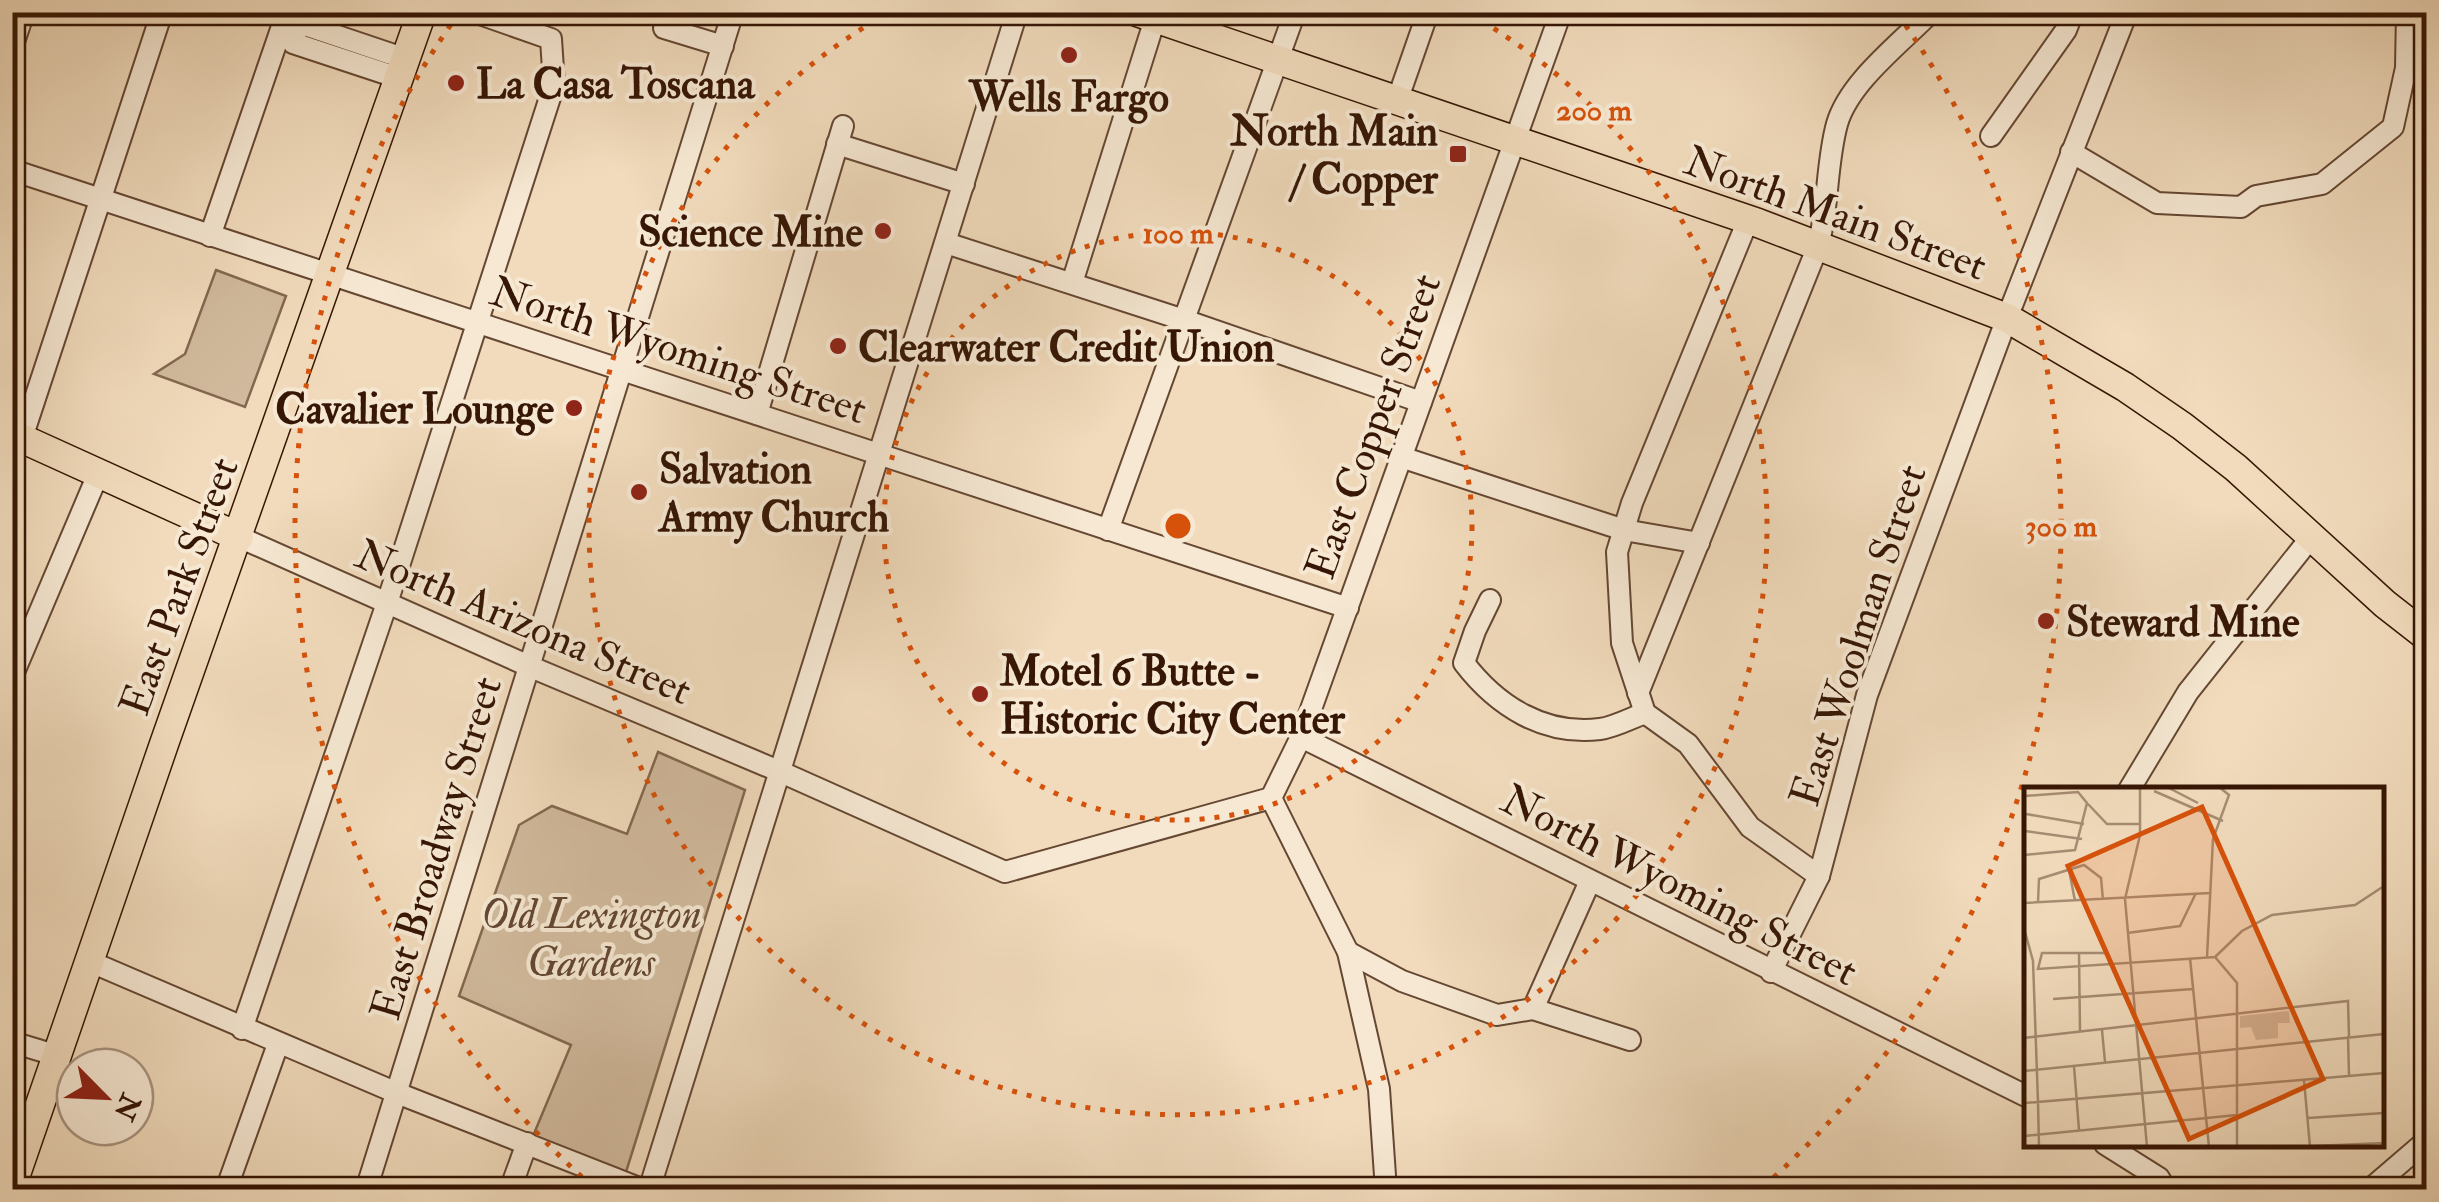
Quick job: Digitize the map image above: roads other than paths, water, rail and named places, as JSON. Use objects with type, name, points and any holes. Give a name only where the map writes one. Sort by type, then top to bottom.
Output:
[{"type":"main road","name":"East Park Street","points":[[61,1047],[422,12]]},
{"type":"main road","name":"North Main Street","points":[[1146,16],[1748,220],[2007,318],[2125,387],[2182,426],[2236,468],[2426,636]]},
{"type":"main road","points":[[17,436],[238,537]]},
{"type":"main road","name":"East Park Street","points":[[12,1186],[55,1064]]},
{"type":"street","points":[[12,48],[24,12]]},
{"type":"street","points":[[17,436],[162,12]]},
{"type":"street","points":[[242,1029],[387,603],[554,85],[552,39],[474,12]]},
{"type":"street","name":"East Broadway Street","points":[[366,1190],[733,12]]},
{"type":"street","points":[[91,962],[397,1094],[647,1190],[1017,12]]},
{"type":"street","points":[[1108,530],[1295,12]]},
{"type":"street","points":[[1397,101],[1428,12]]},
{"type":"street","name":"East Copper Street","points":[[1271,798],[1301,737],[1561,12]]},
{"type":"street","points":[[1490,600],[1464,663],[1475,678],[1510,708],[1550,728],[1602,729],[1641,703],[1698,543],[1818,246],[1828,201],[1836,127],[1844,106],[1854,90],[1931,12]]},
{"type":"street","points":[[1991,136],[2066,30],[2073,12]]},
{"type":"street","name":"East Woolman Street","points":[[1771,972],[1819,876],[1867,695],[2007,318],[2127,12]]},
{"type":"street","points":[[2071,152],[2157,203],[2240,207],[2256,196],[2322,184],[2393,127],[2406,68],[2406,12]]},
{"type":"street","points":[[1072,283],[1146,16]]},
{"type":"street","points":[[297,19],[404,64]]},
{"type":"street","points":[[297,19],[292,43],[404,64]]},
{"type":"street","points":[[210,236],[297,19]]},
{"type":"street","points":[[664,28],[723,46]]},
{"type":"street","points":[[757,414],[840,135],[964,184]]},
{"type":"street","name":"North Wyoming Street","points":[[12,170],[1348,608]]},
{"type":"street","points":[[1748,220],[1632,503],[1618,552],[1622,643],[1641,703],[1688,744],[1750,827],[1819,876]]},
{"type":"street","points":[[946,243],[1420,402]]},
{"type":"street","points":[[1401,457],[1624,530],[1698,543]]},
{"type":"street","points":[[12,677],[100,472]]},
{"type":"street","points":[[2131,787],[2188,692],[2312,536]]},
{"type":"street","name":"North Arizona Street","points":[[238,537],[1005,872],[1271,798]]},
{"type":"street","name":"North Wyoming Street","points":[[1301,737],[2024,1095]]},
{"type":"street","points":[[1271,798],[1348,952],[1380,1089],[1386,1190]]},
{"type":"street","points":[[1532,1009],[1590,881]]},
{"type":"street","points":[[1348,952],[1402,981],[1480,1010],[1498,1015],[1532,1009],[1630,1040]]},
{"type":"street","points":[[12,1042],[55,1055]]},
{"type":"street","points":[[226,1190],[278,1044]]},
{"type":"street","points":[[2368,1190],[2426,1141]]},
{"type":"street","points":[[510,1190],[526,1144]]},
{"type":"street","points":[[2111,1147],[2159,1178],[2166,1190]]},
{"type":"place","name":"Wells Fargo","points":[[1069,55]]},
{"type":"place","name":"La Casa Toscana","points":[[456,83]]},
{"type":"place","name":"North Main / Copper","points":[[1458,154]]},
{"type":"place","name":"Science Mine","points":[[883,231]]},
{"type":"place","name":"Clearwater Credit Union","points":[[838,346]]},
{"type":"place","name":"Cavalier Lounge","points":[[574,408]]},
{"type":"place","name":"Salvation Army Church","points":[[639,492]]},
{"type":"place","name":"Steward Mine","points":[[2046,621]]},
{"type":"place","name":"Motel 6 Butte - Historic City Center","points":[[980,694]]},
{"type":"park label","name":"Old Lexington Gardens","points":[[591,937]]}]
